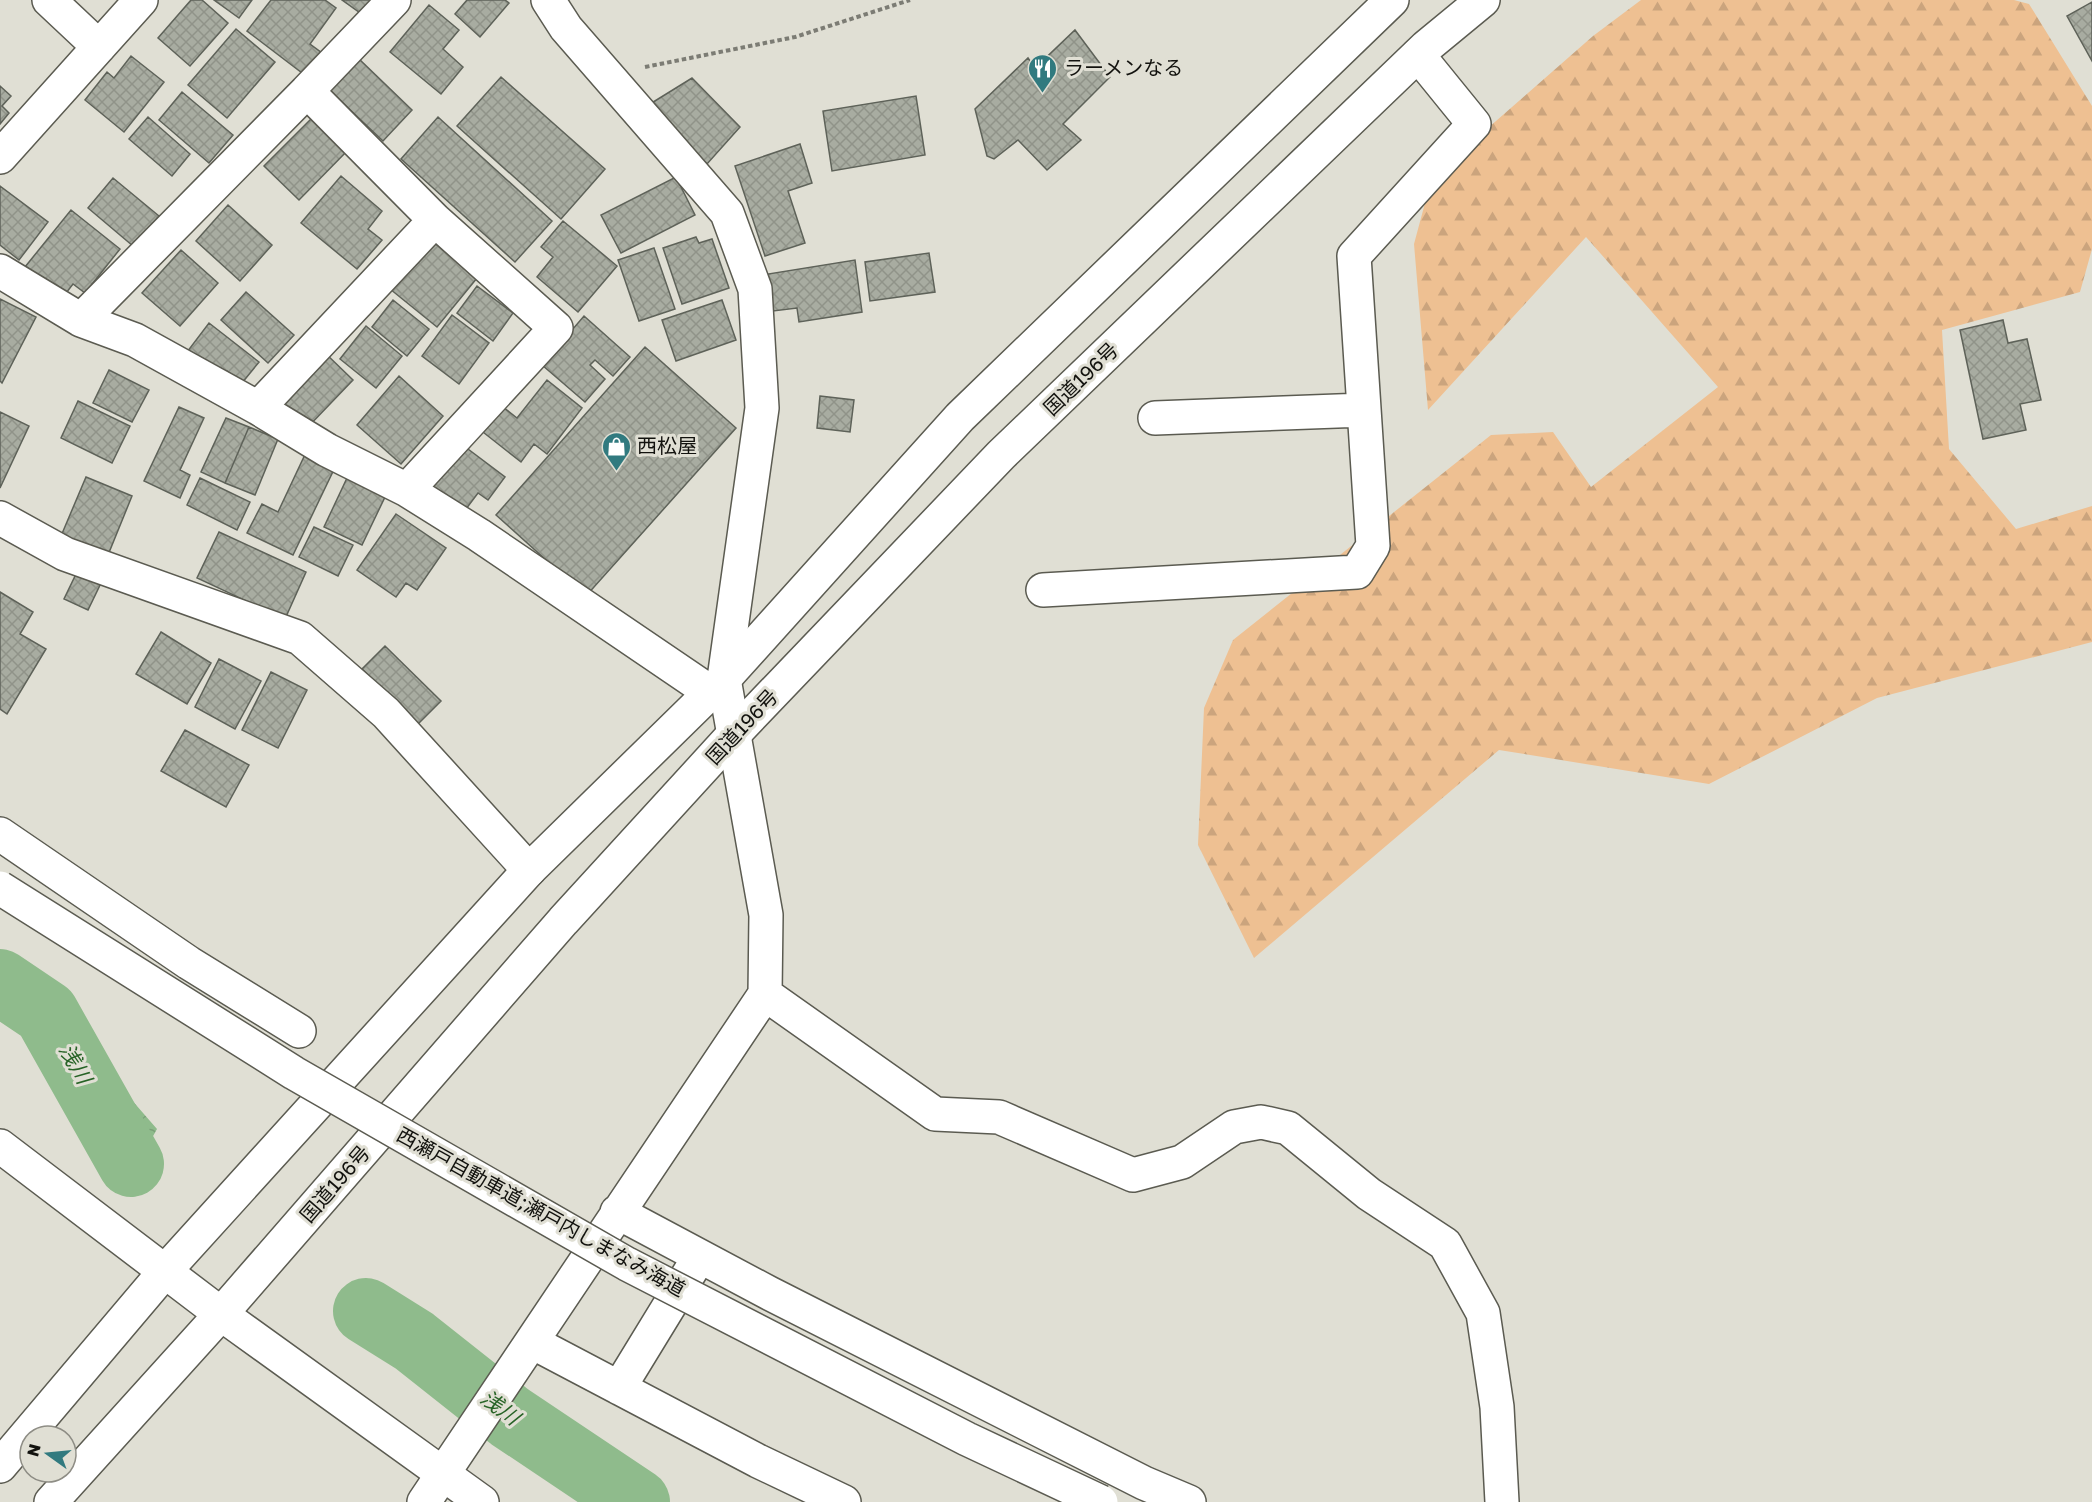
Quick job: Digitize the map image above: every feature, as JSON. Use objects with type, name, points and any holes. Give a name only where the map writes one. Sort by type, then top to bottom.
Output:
[{"type":"main road","points":[[48,0],[99,47]]},
{"type":"main road","points":[[0,157],[141,0]]},
{"type":"main road","points":[[81,321],[394,0]]},
{"type":"main road","points":[[433,1489],[765,994],[766,915],[734,734],[717,685],[762,408],[755,289],[727,213],[606,75],[566,27],[548,0]]},
{"type":"main road","points":[[0,1466],[166,1269],[529,870],[717,685],[960,417],[1392,0]]},
{"type":"main road","name":"国道196号","points":[[51,1502],[222,1314],[563,921],[734,734],[1002,455],[1418,55],[1483,0]]},
{"type":"main road","points":[[1043,590],[1357,572],[1373,546],[1354,256],[1474,124],[1418,55]]},
{"type":"main road","points":[[307,91],[435,220],[556,328],[407,490]]},
{"type":"main road","points":[[258,408],[435,220]]},
{"type":"main road","points":[[0,271],[81,321],[135,340],[258,408],[327,450],[407,490],[717,685]]},
{"type":"main road","points":[[1155,418],[1364,410]]},
{"type":"main road","points":[[0,518],[65,554],[300,638],[386,713],[529,870]]},
{"type":"main road","points":[[0,834],[189,963],[299,1031]]},
{"type":"main road","name":"西瀬戸自動車道;瀬戸内しまなみ海道","points":[[0,888],[294,1072],[627,1264],[967,1439],[1101,1502]]},
{"type":"main road","points":[[765,994],[935,1114],[999,1117],[1133,1175],[1182,1162],[1234,1127],[1261,1122],[1288,1128],[1370,1194],[1445,1244],[1483,1312],[1497,1407],[1502,1502]]},
{"type":"main road","points":[[0,1146],[166,1269],[433,1489],[482,1502]]},
{"type":"main road","points":[[617,1212],[1144,1483],[1189,1502]]},
{"type":"main road","points":[[619,1388],[699,1256]]},
{"type":"main road","points":[[532,1342],[758,1461],[844,1502]]},
{"type":"path","points":[[606,75],[795,37],[910,0]]},
{"type":"green space","points":[[1641,0],[2014,0],[2029,4],[2092,106],[2092,249],[2080,292],[1942,330],[1949,449],[2016,529],[2092,506],[2092,642],[1877,698],[1709,784],[1499,750],[1254,958],[1198,845],[1204,708],[1233,640],[1491,435],[1553,432],[1591,487],[1718,387],[1586,237],[1428,410],[1414,244],[1432,177],[1593,36]]},
{"type":"water","points":[[0,972],[55,1012],[157,1129],[147,1147],[85,1114],[68,1085],[30,1035],[0,1014]]},
{"type":"building","points":[[191,0],[202,0],[228,23],[190,66],[158,38]]},
{"type":"building","points":[[214,0],[252,0],[239,18]]},
{"type":"building","points":[[271,0],[325,0],[336,8],[310,44],[322,53],[306,76],[247,31]]},
{"type":"building","points":[[342,0],[374,0],[363,15]]},
{"type":"building","points":[[467,0],[505,0],[509,3],[480,37],[455,14]]},
{"type":"building","points":[[2092,2],[2092,61],[2067,16]]},
{"type":"building","points":[[429,5],[459,30],[443,49],[463,67],[441,94],[390,52]]},
{"type":"building","points":[[236,29],[275,62],[227,118],[188,85]]},
{"type":"building","name":"ラーメンなる","points":[[1075,30],[1110,77],[1063,124],[1081,140],[1047,170],[1018,140],[994,159],[987,156],[975,109],[1028,58],[1035,68]]},
{"type":"building","points":[[131,56],[164,82],[124,132],[85,100],[107,72],[114,78]]},
{"type":"building","points":[[357,57],[412,110],[383,141],[327,88]]},
{"type":"building","points":[[501,77],[605,169],[561,219],[457,126]]},
{"type":"building","points":[[692,78],[740,127],[707,164],[650,104]]},
{"type":"building","points":[[0,86],[11,96],[2,106],[9,113],[0,124]]},
{"type":"building","points":[[182,92],[233,135],[209,163],[159,120]]},
{"type":"building","points":[[916,96],[925,155],[832,171],[823,111]]},
{"type":"building","points":[[314,116],[348,150],[299,200],[264,166]]},
{"type":"building","points":[[148,117],[190,154],[172,176],[129,139]]},
{"type":"building","points":[[438,117],[552,221],[515,262],[401,159]]},
{"type":"building","points":[[800,144],[812,183],[788,191],[805,243],[765,256],[735,166]]},
{"type":"building","points":[[341,176],[382,211],[368,229],[382,240],[357,269],[301,223]]},
{"type":"building","points":[[676,177],[695,215],[621,253],[601,215]]},
{"type":"building","points":[[113,178],[159,216],[133,246],[88,208]]},
{"type":"building","points":[[0,186],[48,222],[19,260],[0,245]]},
{"type":"building","points":[[228,205],[272,245],[240,281],[196,241]]},
{"type":"building","points":[[71,210],[120,249],[85,293],[73,284],[63,297],[25,267]]},
{"type":"building","points":[[563,221],[617,266],[578,312],[537,277],[553,257],[541,247]]},
{"type":"building","points":[[696,237],[699,243],[712,239],[729,288],[682,304],[663,248]]},
{"type":"building","points":[[430,239],[477,278],[437,327],[390,289]]},
{"type":"building","points":[[654,248],[675,309],[639,321],[618,260]]},
{"type":"building","points":[[181,250],[218,283],[180,326],[142,293]]},
{"type":"building","points":[[929,253],[935,292],[870,301],[865,262]]},
{"type":"building","points":[[855,260],[862,312],[799,322],[797,308],[773,311],[768,274]]},
{"type":"building","points":[[477,286],[513,313],[493,341],[457,313]]},
{"type":"building","points":[[246,292],[294,335],[268,363],[221,320]]},
{"type":"building","points":[[0,299],[36,317],[2,383],[0,381]]},
{"type":"building","points":[[393,300],[429,329],[407,356],[372,327]]},
{"type":"building","points":[[722,300],[736,340],[676,361],[662,320]]},
{"type":"building","points":[[452,315],[489,343],[459,384],[422,356]]},
{"type":"building","points":[[584,316],[630,357],[613,376],[595,360],[590,365],[605,379],[585,402],[542,365]]},
{"type":"building","points":[[2003,320],[2008,343],[2027,339],[2041,400],[2020,404],[2026,430],[1983,439],[1960,330]]},
{"type":"building","points":[[209,323],[259,362],[242,383],[227,371],[221,378],[187,352]]},
{"type":"building","points":[[366,326],[402,356],[376,388],[340,359]]},
{"type":"building","name":"西松屋","points":[[645,347],[736,428],[586,596],[496,515]]},
{"type":"building","points":[[322,350],[353,380],[307,428],[276,398]]},
{"type":"building","points":[[109,370],[149,390],[132,422],[93,403]]},
{"type":"building","points":[[399,376],[443,416],[401,464],[357,425]]},
{"type":"building","points":[[547,380],[582,408],[547,454],[534,444],[521,462],[474,425],[494,400],[517,418]]},
{"type":"building","points":[[820,396],[854,400],[850,432],[817,428]]},
{"type":"building","points":[[78,401],[130,426],[112,463],[61,438]]},
{"type":"building","points":[[179,407],[204,418],[180,470],[190,475],[180,498],[144,481]]},
{"type":"building","points":[[0,412],[29,426],[0,488]]},
{"type":"building","points":[[226,418],[249,427],[225,483],[201,472]]},
{"type":"building","points":[[249,427],[278,439],[255,495],[225,483]]},
{"type":"building","points":[[460,443],[505,477],[488,500],[478,493],[463,513],[427,486]]},
{"type":"building","points":[[309,446],[338,461],[293,555],[247,533],[262,504],[278,512]]},
{"type":"building","points":[[86,477],[132,496],[108,555],[61,536]]},
{"type":"building","points":[[200,478],[250,502],[237,530],[187,505]]},
{"type":"building","points":[[347,478],[385,497],[362,545],[324,527]]},
{"type":"building","points":[[396,514],[446,548],[417,590],[406,583],[396,597],[357,570]]},
{"type":"building","points":[[314,527],[353,545],[338,576],[299,557]]},
{"type":"building","points":[[219,532],[306,572],[285,619],[197,578]]},
{"type":"building","points":[[77,572],[101,583],[88,610],[64,599]]},
{"type":"building","points":[[0,592],[33,612],[20,634],[46,649],[7,714],[0,709]]},
{"type":"building","points":[[161,632],[211,663],[187,704],[136,674]]},
{"type":"building","points":[[385,646],[441,701],[418,724],[362,669]]},
{"type":"building","points":[[219,659],[261,681],[235,729],[195,707]]},
{"type":"building","points":[[271,672],[307,690],[278,748],[242,730]]},
{"type":"building","points":[[185,730],[249,765],[226,807],[161,771]]},
{"type":"waterway","name":"浅川","points":[[0,982],[46,1013],[131,1164]]},
{"type":"waterway","name":"浅川","points":[[366,1311],[414,1341],[510,1417],[637,1502]]},
{"type":"place","name":"ラーメンなる","points":[[1043,94]]},
{"type":"place","name":"西松屋","points":[[616,472]]}]
